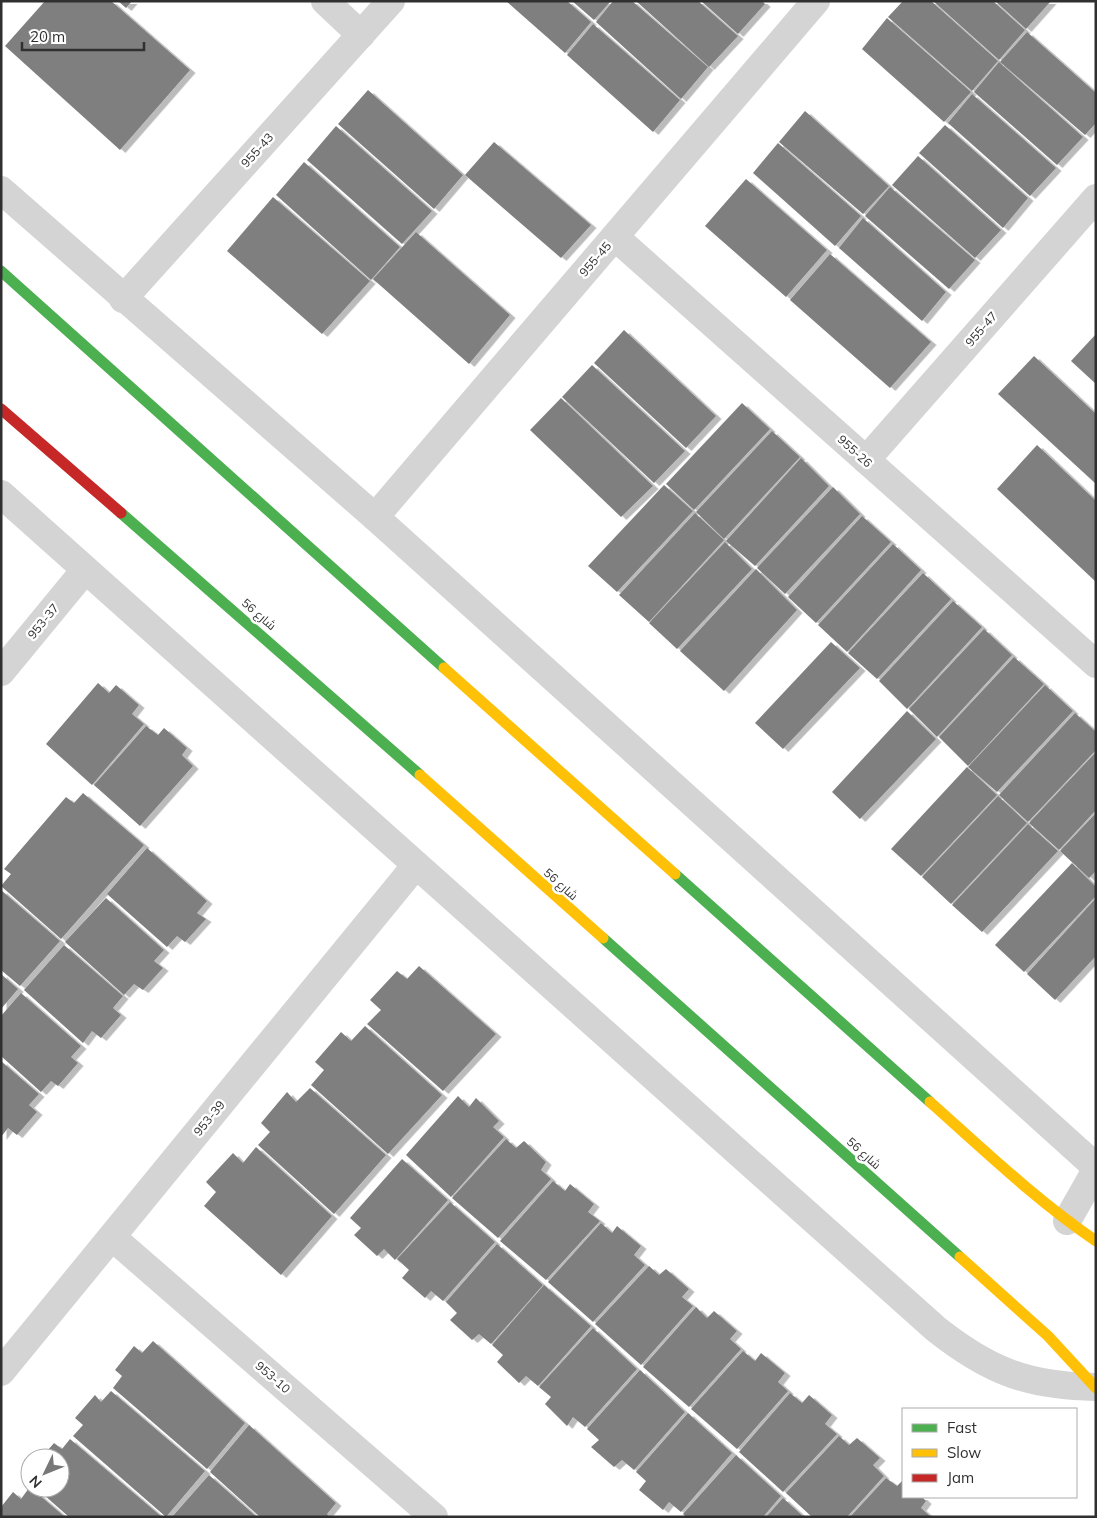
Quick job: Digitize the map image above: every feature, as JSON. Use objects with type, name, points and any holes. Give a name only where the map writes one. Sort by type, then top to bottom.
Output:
[{"type":"street","points":[[325,1],[361,35]]},
{"type":"street","name":"955-43","points":[[123,298],[391,1]]},
{"type":"street","name":"955-45","points":[[375,517],[816,1]]},
{"type":"street","points":[[1,190],[375,517],[1096,1168],[1067,1221]]},
{"type":"street","name":"955-47","points":[[866,460],[1096,198]]},
{"type":"street","name":"955-26","points":[[615,237],[1096,664]]},
{"type":"street","points":[[1,271],[1000,1164],[1067,1221],[1096,1240]]},
{"type":"street","name":"شارع 56","points":[[1,409],[288,658],[1048,1336],[1095,1388]]},
{"type":"street","points":[[1,494],[929,1323],[965,1352],[996,1369],[1028,1381],[1061,1387],[1095,1388]]},
{"type":"street","name":"953-37","points":[[1,672],[86,570]]},
{"type":"street","name":"953-39","points":[[1,1372],[416,865]]},
{"type":"street","name":"953-10","points":[[112,1237],[434,1517]]},
{"type":"building","points":[[45,1],[111,1],[190,70],[120,150],[5,46]]},
{"type":"building","points":[[118,1],[132,1],[126,8]]},
{"type":"building","points":[[506,1],[567,1],[591,22],[565,53]]},
{"type":"building","points":[[572,1],[611,1],[594,20]]},
{"type":"building","points":[[613,1],[632,1],[708,67],[681,99],[596,22]]},
{"type":"building","points":[[636,1],[698,1],[738,36],[709,67]]},
{"type":"building","points":[[701,1],[762,1],[765,4],[738,34]]},
{"type":"building","points":[[903,1],[931,1],[998,61],[972,91],[888,17]]},
{"type":"building","points":[[933,1],[993,1],[1025,30],[999,60]]},
{"type":"building","points":[[995,1],[1051,1],[1026,29]]},
{"type":"building","points":[[887,18],[971,92],[944,122],[862,49]]},
{"type":"building","points":[[593,24],[680,100],[653,132],[567,55]]},
{"type":"building","points":[[1027,32],[1096,93],[1096,123],[1085,135],[1000,62]]},
{"type":"building","points":[[999,62],[1083,137],[1057,165],[974,92]]},
{"type":"building","points":[[368,90],[463,175],[434,209],[338,124]]},
{"type":"building","points":[[972,94],[1056,168],[1030,196],[948,123]]},
{"type":"building","points":[[805,111],[889,186],[863,214],[779,142]]},
{"type":"building","points":[[945,125],[1028,198],[1003,228],[919,153]]},
{"type":"building","points":[[336,126],[432,211],[402,244],[307,160]]},
{"type":"building","points":[[494,142],[591,225],[561,258],[465,175]]},
{"type":"building","points":[[778,143],[861,216],[835,246],[753,173]]},
{"type":"building","points":[[918,156],[1001,230],[975,258],[892,185]]},
{"type":"building","points":[[304,162],[400,247],[371,280],[276,195]]},
{"type":"building","points":[[746,179],[827,250],[786,297],[705,226]]},
{"type":"building","points":[[890,187],[975,260],[949,289],[865,216]]},
{"type":"building","points":[[273,197],[370,281],[322,334],[227,251]]},
{"type":"building","points":[[863,218],[946,292],[922,321],[839,248]]},
{"type":"building","points":[[416,232],[510,315],[469,364],[373,279]]},
{"type":"building","points":[[830,254],[931,342],[890,388],[790,300]]},
{"type":"building","points":[[624,330],[716,416],[686,448],[594,363]]},
{"type":"building","points":[[1096,334],[1096,384],[1071,361]]},
{"type":"building","points":[[1034,356],[1096,414],[1096,484],[998,394]]},
{"type":"building","points":[[592,365],[685,451],[654,483],[562,397]]},
{"type":"building","points":[[561,398],[653,486],[621,517],[530,430]]},
{"type":"building","points":[[742,403],[770,429],[694,510],[666,484]]},
{"type":"building","points":[[772,431],[800,457],[724,539],[696,512]]},
{"type":"building","points":[[1037,445],[1096,501],[1096,582],[997,489]]},
{"type":"building","points":[[801,458],[829,486],[755,566],[726,541]]},
{"type":"building","points":[[664,485],[693,511],[617,592],[588,566]]},
{"type":"building","points":[[833,487],[860,514],[785,594],[757,568]]},
{"type":"building","points":[[695,513],[724,540],[649,622],[619,595]]},
{"type":"building","points":[[862,516],[891,542],[816,623],[788,597]]},
{"type":"building","points":[[725,542],[752,569],[677,649],[649,623]]},
{"type":"building","points":[[893,544],[921,570],[847,652],[818,625]]},
{"type":"building","points":[[756,569],[797,610],[724,691],[680,651]]},
{"type":"building","points":[[923,573],[951,599],[877,679],[848,653]]},
{"type":"building","points":[[953,601],[982,627],[907,709],[879,681]]},
{"type":"building","points":[[984,629],[1012,655],[937,737],[909,709]]},
{"type":"building","points":[[831,642],[860,668],[783,749],[755,723]]},
{"type":"building","points":[[1014,657],[1044,684],[968,766],[939,737]]},
{"type":"building","points":[[98,683],[109,693],[116,685],[139,705],[132,714],[144,724],[92,785],[46,744]]},
{"type":"building","points":[[1045,685],[1073,711],[997,792],[968,767]]},
{"type":"building","points":[[907,711],[936,739],[860,819],[832,792]]},
{"type":"building","points":[[1075,713],[1096,732],[1096,750],[1028,822],[999,795]]},
{"type":"building","points":[[146,726],[158,735],[164,728],[187,748],[182,755],[193,766],[140,826],[94,785]]},
{"type":"building","points":[[1096,752],[1096,810],[1059,850],[1029,823]]},
{"type":"building","points":[[967,767],[997,795],[921,876],[891,849]]},
{"type":"building","points":[[83,793],[144,845],[61,939],[1,886],[11,874],[4,869],[66,797],[74,803]]},
{"type":"building","points":[[998,796],[1027,823],[951,904],[922,877]]},
{"type":"building","points":[[1096,813],[1096,871],[1089,878],[1060,851]]},
{"type":"building","points":[[1028,824],[1058,851],[982,932],[952,905]]},
{"type":"building","points":[[147,848],[207,901],[197,913],[206,919],[185,942],[177,936],[167,947],[107,894]]},
{"type":"building","points":[[1072,863],[1096,887],[1096,896],[1024,972],[995,945]]},
{"type":"building","points":[[1,890],[60,941],[20,986],[1,970]]},
{"type":"building","points":[[106,898],[164,950],[154,961],[163,968],[143,990],[134,984],[124,995],[65,942]]},
{"type":"building","points":[[1096,898],[1096,956],[1055,1000],[1027,974]]},
{"type":"building","points":[[64,945],[123,996],[113,1008],[121,1015],[101,1038],[92,1031],[83,1043],[24,990]]},
{"type":"building","points":[[419,966],[496,1034],[443,1091],[367,1024],[381,1010],[370,1000],[397,971],[407,979]]},
{"type":"building","points":[[1,974],[18,989],[1,1009]]},
{"type":"building","points":[[21,993],[81,1046],[71,1057],[78,1063],[58,1086],[51,1081],[41,1092],[1,1056],[1,1016]]},
{"type":"building","points":[[365,1026],[442,1095],[388,1154],[311,1085],[324,1070],[315,1062],[341,1032],[351,1041]]},
{"type":"building","points":[[1,1061],[39,1094],[29,1105],[37,1112],[17,1135],[8,1128],[1,1137]]},
{"type":"building","points":[[310,1088],[386,1155],[334,1214],[258,1145],[270,1132],[261,1123],[287,1092],[296,1102]]},
{"type":"building","points":[[458,1096],[469,1107],[476,1098],[499,1121],[493,1127],[504,1137],[451,1197],[406,1155]]},
{"type":"building","points":[[506,1139],[516,1148],[524,1141],[546,1162],[541,1170],[551,1179],[498,1238],[452,1198]]},
{"type":"building","points":[[256,1147],[332,1216],[281,1275],[204,1206],[216,1192],[206,1182],[233,1153],[243,1163]]},
{"type":"building","points":[[402,1159],[448,1200],[395,1260],[384,1249],[377,1256],[354,1235],[361,1228],[350,1218]]},
{"type":"building","points":[[553,1181],[565,1191],[570,1184],[594,1204],[588,1212],[600,1221],[546,1280],[500,1241]]},
{"type":"building","points":[[450,1202],[495,1242],[443,1301],[431,1291],[425,1298],[402,1278],[409,1270],[397,1259]]},
{"type":"building","points":[[601,1223],[612,1233],[617,1226],[641,1246],[634,1255],[645,1265],[593,1322],[548,1282]]},
{"type":"building","points":[[497,1244],[543,1285],[491,1344],[479,1334],[472,1340],[450,1320],[457,1313],[446,1302]]},
{"type":"building","points":[[649,1266],[659,1275],[666,1269],[689,1289],[682,1297],[693,1306],[641,1365],[595,1324]]},
{"type":"building","points":[[544,1285],[591,1326],[538,1386],[526,1376],[519,1383],[497,1362],[503,1355],[492,1345]]},
{"type":"building","points":[[696,1307],[707,1318],[714,1311],[737,1331],[730,1339],[741,1349],[689,1407],[643,1367]]},
{"type":"building","points":[[593,1328],[637,1369],[585,1427],[573,1417],[567,1426],[545,1404],[551,1397],[539,1387]]},
{"type":"building","points":[[153,1341],[245,1423],[207,1469],[113,1388],[122,1376],[115,1370],[134,1346],[142,1353]]},
{"type":"building","points":[[743,1351],[755,1361],[761,1353],[785,1373],[778,1382],[788,1391],[737,1449],[691,1409]]},
{"type":"building","points":[[640,1370],[685,1412],[634,1470],[622,1460],[614,1467],[591,1447],[599,1440],[587,1429]]},
{"type":"building","points":[[111,1391],[205,1471],[166,1517],[73,1436],[83,1425],[75,1418],[95,1395],[101,1402]]},
{"type":"building","points":[[790,1393],[802,1403],[809,1395],[832,1415],[825,1424],[837,1434],[783,1492],[739,1452]]},
{"type":"building","points":[[688,1413],[732,1453],[681,1512],[669,1502],[663,1510],[639,1490],[646,1481],[636,1472]]},
{"type":"building","points":[[249,1425],[336,1503],[327,1514],[330,1517],[260,1517],[210,1472]]},
{"type":"building","points":[[839,1436],[849,1445],[857,1438],[880,1458],[873,1465],[884,1476],[847,1517],[812,1517],[786,1493]]},
{"type":"building","points":[[70,1439],[162,1517],[69,1517],[47,1498],[70,1498],[70,1448],[63,1448]]},
{"type":"building","points":[[54,1443],[61,1448],[50,1448]]},
{"type":"building","points":[[736,1455],[781,1496],[763,1517],[686,1517],[683,1514]]},
{"type":"building","points":[[209,1475],[257,1517],[172,1517]]},
{"type":"building","points":[[886,1478],[897,1486],[902,1481],[902,1498],[923,1498],[926,1501],[921,1508],[931,1517],[850,1517]]},
{"type":"building","points":[[13,1492],[21,1499],[43,1498],[65,1517],[1,1517],[1,1507]]},
{"type":"building","points":[[783,1498],[804,1517],[766,1517]]},
{"type":"traffic: fast","points":[[1,271],[444,668]]},
{"type":"traffic: fast","points":[[121,513],[420,775]]},
{"type":"traffic: fast","points":[[675,874],[930,1102]]},
{"type":"traffic: fast","points":[[603,938],[960,1257]]},
{"type":"traffic: slow","points":[[444,668],[675,874]]},
{"type":"traffic: slow","points":[[420,775],[603,938]]},
{"type":"traffic: slow","points":[[930,1102],[1031,1192],[1096,1241]]},
{"type":"traffic: slow","points":[[960,1257],[1048,1336],[1096,1388]]},
{"type":"traffic: jam","points":[[1,409],[121,513]]}]
